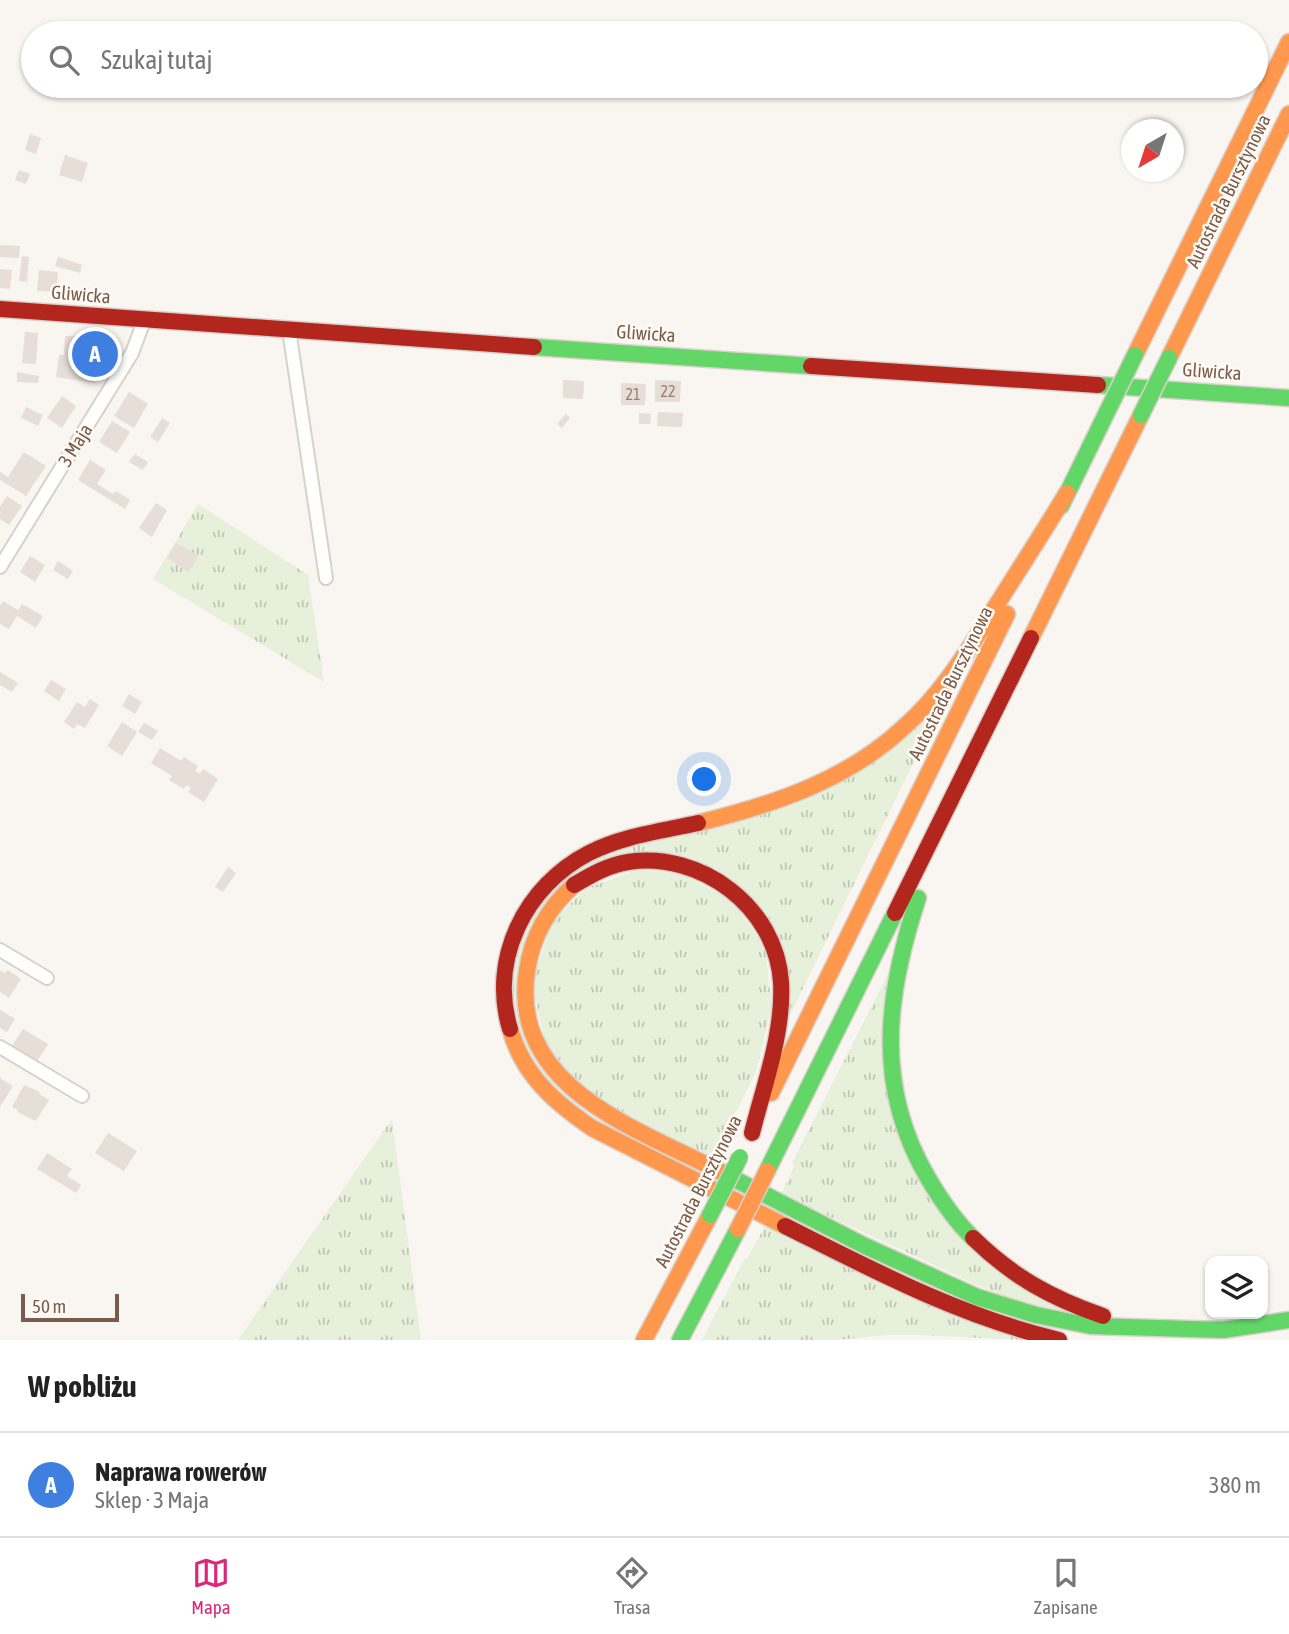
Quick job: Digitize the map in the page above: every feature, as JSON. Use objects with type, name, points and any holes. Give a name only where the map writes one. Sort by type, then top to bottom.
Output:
[{"type":"main road","name":"Autostrada Bursztynowa","points":[[1268,85],[1289,42]]},
{"type":"main road","name":"Autostrada Bursztynowa","points":[[644,1340],[752,1133],[1261,98]]},
{"type":"main road","name":"Autostrada Bursztynowa","points":[[680,1340],[768,1171],[1289,114]]},
{"type":"main road","name":"Gliwicka","points":[[0,309],[144,321],[1289,396]]},
{"type":"main road","points":[[1059,1340],[1031,1334],[968,1313],[915,1291],[592,1128],[554,1101],[530,1075],[514,1045],[504,1013],[503,977],[508,948],[521,916],[538,891],[562,869],[590,852],[622,841],[759,807],[804,792],[848,769],[888,742],[942,688],[963,659],[1067,493]]},
{"type":"main road","points":[[949,805],[908,927],[893,983],[890,1032],[893,1085],[905,1129],[927,1176],[950,1212],[978,1244],[1011,1273],[1052,1296],[1096,1314],[1155,1329]]},
{"type":"main road","points":[[752,1133],[781,1004],[779,967],[769,935],[750,905],[724,881],[694,868],[662,860],[627,862],[598,871],[575,885],[554,905],[539,927],[528,954],[524,983],[525,1009],[533,1036],[546,1062],[567,1085],[601,1111],[920,1273],[977,1297],[1036,1315],[1091,1326],[1155,1329],[1223,1330],[1289,1320]]},
{"type":"street","name":"3 Maja","points":[[0,567],[132,353],[144,321]]},
{"type":"street","points":[[289,330],[326,578]]},
{"type":"street","points":[[0,950],[47,978]]},
{"type":"street","points":[[0,1047],[82,1096]]},
{"type":"green space","points":[[198,504],[308,575],[324,682],[153,579]]},
{"type":"green space","points":[[937,706],[940,708],[787,1021],[784,1021],[787,987],[782,955],[762,910],[732,880],[711,867],[688,858],[663,854],[616,858],[578,876],[548,903],[528,938],[519,978],[521,1019],[537,1059],[567,1095],[582,1107],[633,1138],[705,1172],[703,1178],[595,1120],[563,1096],[536,1068],[518,1036],[511,998],[520,939],[533,914],[551,891],[585,864],[617,851],[750,816],[809,795],[862,767]]},
{"type":"green space","points":[[637,870],[681,873],[735,903],[765,948],[772,1007],[756,1072],[715,1148],[717,1149],[712,1160],[622,1114],[577,1083],[545,1042],[532,984],[552,921],[587,888]]},
{"type":"green space","points":[[888,974],[918,1177],[1070,1314],[1005,1298],[781,1194],[795,1165],[792,1163]]},
{"type":"green space","points":[[392,1119],[421,1340],[238,1340]]},
{"type":"green space","points":[[766,1224],[1026,1340],[887,1335],[836,1340],[702,1340]]},
{"type":"building","points":[[30,134],[41,138],[36,154],[25,150]]},
{"type":"building","points":[[65,155],[88,163],[82,182],[59,175]]},
{"type":"building","points":[[19,170],[30,174],[26,184],[15,180]]},
{"type":"building","points":[[0,245],[20,246],[19,258],[0,257]]},
{"type":"building","points":[[22,256],[29,257],[27,282],[19,281]]},
{"type":"building","points":[[58,257],[82,265],[80,273],[55,266]]},
{"type":"building","points":[[0,269],[12,270],[10,289],[0,288]]},
{"type":"building","points":[[39,270],[58,272],[56,292],[37,291]]},
{"type":"building","points":[[25,332],[38,333],[36,364],[22,363]]},
{"type":"building","points":[[65,336],[76,336],[75,345],[99,348],[95,383],[56,377],[59,355],[64,355]]},
{"type":"building","points":[[17,372],[39,376],[38,383],[17,382]]},
{"type":"building","points":[[563,380],[584,381],[583,399],[563,398]]},
{"type":"building","points":[[655,380],[681,381],[680,402],[655,402]]},
{"type":"building","points":[[621,383],[646,384],[645,405],[621,405]]},
{"type":"building","points":[[129,392],[148,404],[134,428],[114,416]]},
{"type":"building","points":[[62,396],[76,406],[62,428],[47,418]]},
{"type":"building","points":[[26,407],[43,415],[38,426],[21,418]]},
{"type":"building","points":[[658,412],[683,413],[682,427],[657,426]]},
{"type":"building","points":[[639,413],[651,414],[650,424],[639,424]]},
{"type":"building","points":[[566,414],[570,418],[562,428],[557,424]]},
{"type":"building","points":[[162,418],[170,423],[158,442],[150,437]]},
{"type":"building","points":[[112,421],[130,432],[117,453],[99,442]]},
{"type":"building","points":[[24,452],[46,466],[26,496],[0,480],[0,472],[8,477]]},
{"type":"building","points":[[135,454],[148,462],[143,470],[129,462]]},
{"type":"building","points":[[90,460],[106,470],[97,484],[130,500],[125,509],[78,480]]},
{"type":"building","points":[[7,496],[22,506],[9,525],[0,519],[0,507]]},
{"type":"building","points":[[156,503],[167,510],[152,537],[139,528]]},
{"type":"building","points":[[176,543],[198,555],[188,572],[167,558]]},
{"type":"building","points":[[30,556],[45,565],[35,582],[20,572]]},
{"type":"building","points":[[58,561],[73,571],[68,579],[53,570]]},
{"type":"building","points":[[3,601],[18,610],[22,604],[43,616],[36,628],[17,616],[9,629],[0,624],[0,606]]},
{"type":"building","points":[[0,672],[18,683],[12,692],[0,685]]},
{"type":"building","points":[[51,680],[66,689],[59,701],[44,691]]},
{"type":"building","points":[[129,694],[142,702],[135,714],[122,706]]},
{"type":"building","points":[[90,699],[99,705],[85,728],[77,724],[74,729],[64,722],[77,702],[85,707]]},
{"type":"building","points":[[122,722],[137,732],[122,756],[107,746]]},
{"type":"building","points":[[144,723],[158,731],[152,740],[138,732]]},
{"type":"building","points":[[160,748],[181,761],[184,757],[198,766],[195,771],[200,774],[203,769],[218,779],[204,802],[188,792],[191,788],[186,785],[184,789],[169,780],[172,776],[151,763]]},
{"type":"building","points":[[228,867],[236,873],[223,892],[215,887]]},
{"type":"building","points":[[0,970],[5,973],[8,970],[21,979],[9,998],[0,992]]},
{"type":"building","points":[[0,1010],[15,1019],[7,1032],[0,1028]]},
{"type":"building","points":[[23,1029],[48,1044],[37,1061],[12,1046]]},
{"type":"building","points":[[0,1078],[13,1086],[0,1107]]},
{"type":"building","points":[[24,1085],[40,1092],[39,1094],[49,1100],[36,1121],[12,1107]]},
{"type":"building","points":[[108,1133],[137,1151],[124,1171],[95,1153]]},
{"type":"building","points":[[47,1153],[72,1169],[67,1176],[81,1185],[76,1193],[37,1169]]},
{"type":"traffic: fast","points":[[534,347],[811,366]]},
{"type":"traffic: fast","points":[[1107,412],[1135,355]]},
{"type":"traffic: fast","points":[[1141,415],[1169,358]]},
{"type":"traffic: fast","points":[[1098,385],[1289,398]]},
{"type":"traffic: fast","points":[[1061,506],[1107,412]]},
{"type":"traffic: fast","points":[[918,898],[898,970],[893,1005],[893,1075],[899,1109],[911,1144],[938,1194],[973,1238]]},
{"type":"traffic: fast","points":[[767,1171],[895,913]]},
{"type":"traffic: fast","points":[[710,1215],[740,1157]]},
{"type":"traffic: fast","points":[[717,1170],[865,1246],[977,1297],[1036,1315],[1091,1326],[1223,1330],[1289,1320]]},
{"type":"traffic: fast","points":[[680,1340],[738,1229]]},
{"type":"traffic: slow","points":[[1268,85],[1289,42]]},
{"type":"traffic: slow","points":[[1135,355],[1261,98]]},
{"type":"traffic: slow","points":[[1169,358],[1289,114]]},
{"type":"traffic: slow","points":[[1031,638],[1141,415]]},
{"type":"traffic: slow","points":[[698,823],[780,799],[833,777],[881,747],[903,728],[930,701],[954,670],[1067,493]]},
{"type":"traffic: slow","points":[[771,1093],[1007,614]]},
{"type":"traffic: slow","points":[[574,885],[549,913],[537,934],[529,958],[527,1011],[538,1045],[558,1073],[584,1098],[616,1119],[717,1170]]},
{"type":"traffic: slow","points":[[510,1029],[532,1074],[553,1097],[578,1118],[592,1128],[785,1226]]},
{"type":"traffic: slow","points":[[738,1229],[767,1171]]},
{"type":"traffic: slow","points":[[644,1340],[710,1215]]},
{"type":"traffic: jam","points":[[0,309],[534,347]]},
{"type":"traffic: jam","points":[[811,366],[1098,385]]},
{"type":"traffic: jam","points":[[895,913],[1031,638]]},
{"type":"traffic: jam","points":[[510,1029],[504,977],[509,951],[530,905],[547,885],[566,867],[602,847],[698,823]]},
{"type":"traffic: jam","points":[[574,885],[614,865],[655,861],[682,866],[707,875],[730,890],[750,908],[765,930],[776,955],[781,982],[776,1039],[752,1133]]},
{"type":"traffic: jam","points":[[785,1226],[918,1291],[987,1318],[1059,1340]]},
{"type":"traffic: jam","points":[[973,1238],[1003,1264],[1034,1285],[1066,1302],[1103,1316]]},
{"type":"place","name":"Naprawa rowerów","points":[[95,354]]}]
